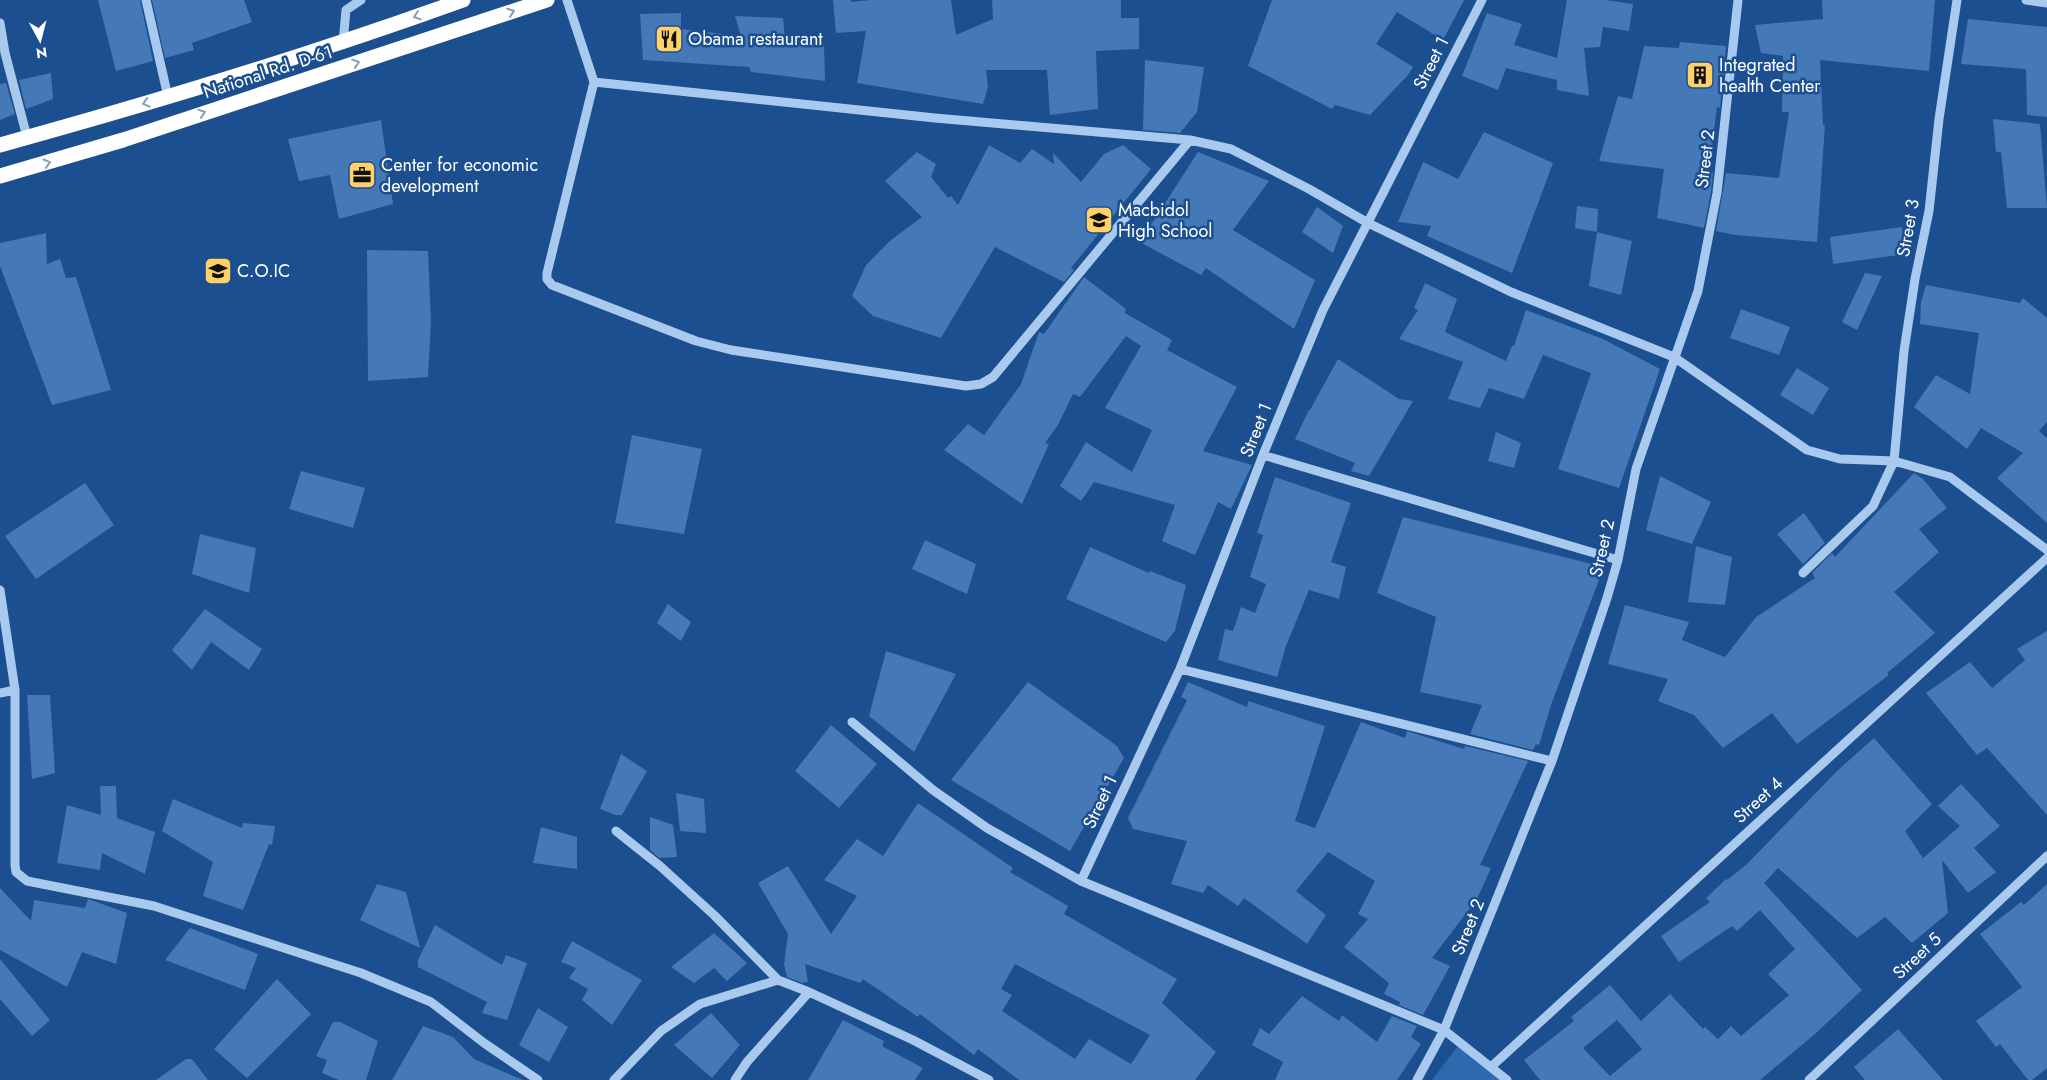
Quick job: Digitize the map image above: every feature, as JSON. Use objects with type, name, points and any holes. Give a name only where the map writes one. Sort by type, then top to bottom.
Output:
[{"type":"highway","name":"National Rd. D-61","points":[[0,145],[168,97],[343,43],[437,4],[463,0]]},
{"type":"highway","name":"National Rd. D-61","points":[[0,176],[123,140],[547,0]]},
{"type":"street","points":[[146,0],[168,97]]},
{"type":"street","points":[[343,43],[346,10],[361,0]]},
{"type":"street","points":[[567,0],[594,82],[547,279],[552,285],[705,344],[731,350],[966,386],[982,384],[993,377],[1190,140]]},
{"type":"street","name":"Street 1","points":[[1081,881],[1180,669],[1263,455],[1323,310],[1482,0]]},
{"type":"street","name":"Street 2","points":[[1416,1080],[1444,1030],[1552,761],[1607,598],[1618,560],[1636,468],[1698,291],[1717,193],[1738,0]]},
{"type":"street","name":"Street 3","points":[[1803,573],[1873,506],[1894,461],[1904,351],[1915,280],[1929,211],[1939,119],[1957,0]]},
{"type":"street","points":[[2026,0],[2047,3]]},
{"type":"street","points":[[0,23],[5,53],[28,138]]},
{"type":"street","points":[[594,82],[935,118],[1190,140],[1231,149],[1368,222],[1511,292],[1674,357],[1807,450],[1840,459],[1894,461],[1950,477],[2047,550]]},
{"type":"street","points":[[1263,455],[1618,560]]},
{"type":"street","name":"Street 4","points":[[1492,1066],[2047,558]]},
{"type":"street","points":[[0,590],[15,690],[16,872],[27,881],[154,906],[361,973],[431,1002],[484,1043],[538,1080]]},
{"type":"street","points":[[1180,669],[1552,761]]},
{"type":"street","points":[[0,693],[15,690]]},
{"type":"street","points":[[852,722],[933,790],[987,828],[1081,881],[1444,1030],[1492,1066],[1507,1080]]},
{"type":"street","points":[[616,831],[660,866],[714,915],[778,980],[810,992],[913,1040],[989,1080]]},
{"type":"street","name":"Street 5","points":[[1809,1080],[2047,856]]},
{"type":"street","points":[[614,1080],[661,1031],[700,1004],[778,980]]},
{"type":"street","points":[[735,1080],[747,1062],[810,992]]},
{"type":"shaded area","points":[[1463,1039],[1507,1080],[1432,1080]]},
{"type":"building","points":[[98,0],[140,0],[153,61],[116,71]]},
{"type":"building","points":[[152,0],[244,0],[252,22],[192,43],[194,50],[165,58]]},
{"type":"building","points":[[833,0],[851,0],[851,2],[870,0],[951,0],[956,35],[993,19],[992,0],[1121,0],[1121,18],[1139,18],[1139,49],[1096,51],[1098,109],[1050,115],[1047,70],[986,70],[988,87],[983,104],[857,83],[866,31],[836,33]]},
{"type":"building","points":[[1272,0],[1464,0],[1443,40],[1397,12],[1376,44],[1413,67],[1408,75],[1370,115],[1335,105],[1332,109],[1248,66]]},
{"type":"building","points":[[1567,0],[1606,0],[1633,4],[1629,31],[1603,27],[1600,47],[1584,48],[1589,96],[1557,90],[1557,80],[1506,68],[1498,90],[1462,76],[1487,13],[1522,24],[1514,45],[1557,58]]},
{"type":"building","points":[[1822,0],[1935,0],[1929,71],[1820,60],[1823,125],[1825,125],[1817,242],[1735,235],[1716,231],[1726,173],[1779,178],[1789,112],[1782,112],[1783,56],[1761,53],[1755,25],[1823,19]]},
{"type":"building","points":[[681,13],[681,29],[741,36],[735,16],[783,18],[785,38],[824,46],[825,81],[751,72],[749,67],[643,60],[640,14]]},
{"type":"building","points":[[1968,19],[2047,27],[2047,117],[2027,115],[2026,69],[1961,64]]},
{"type":"building","points":[[1680,42],[1726,46],[1720,108],[1717,107],[1709,171],[1713,172],[1711,192],[1704,228],[1657,218],[1664,169],[1599,161],[1618,96],[1632,99],[1644,46],[1679,48]]},
{"type":"building","points":[[1145,60],[1204,67],[1197,112],[1180,133],[1143,130]]},
{"type":"building","points":[[51,73],[53,99],[26,109],[19,80]]},
{"type":"building","points":[[6,83],[15,114],[0,120],[0,84]]},
{"type":"building","points":[[1993,119],[2040,124],[2047,208],[2007,208],[2001,152],[1996,152]]},
{"type":"building","points":[[381,120],[393,204],[339,219],[330,175],[299,181],[288,139]]},
{"type":"building","points":[[1484,132],[1553,163],[1512,273],[1427,236],[1431,226],[1398,222],[1423,162],[1458,179]]},
{"type":"building","points":[[989,145],[1020,163],[1032,149],[1054,164],[1053,153],[1081,182],[1104,154],[1123,145],[1151,169],[1071,268],[1074,270],[1064,282],[995,247],[941,338],[873,316],[852,296],[866,265],[891,240],[922,217],[885,181],[917,152],[936,164],[931,177],[948,198],[951,196],[958,205]]},
{"type":"building","points":[[1198,152],[1269,181],[1233,230],[1315,280],[1294,329],[1206,268],[1201,275],[1140,242]]},
{"type":"building","points":[[1577,206],[1598,209],[1597,232],[1575,228]]},
{"type":"building","points":[[1317,207],[1343,226],[1333,253],[1302,232]]},
{"type":"building","points":[[1902,227],[1906,254],[1833,264],[1830,237]]},
{"type":"building","points":[[1597,232],[1632,241],[1621,295],[1589,286]]},
{"type":"building","points":[[46,233],[47,264],[60,259],[66,278],[76,277],[111,390],[52,405],[0,266],[0,243]]},
{"type":"building","points":[[367,250],[428,251],[431,321],[428,377],[368,381]]},
{"type":"building","points":[[1865,273],[1882,276],[1857,330],[1842,322]]},
{"type":"building","points":[[1084,277],[1126,309],[1125,313],[1172,340],[1167,350],[1237,387],[1203,451],[1252,465],[1231,509],[1218,502],[1195,555],[1162,541],[1175,505],[1094,482],[1081,501],[1060,486],[1086,442],[1132,472],[1152,430],[1105,408],[1141,346],[1126,336],[1080,397],[1073,394],[1058,425],[1045,443],[1049,444],[1022,504],[944,450],[968,424],[984,435],[1021,384],[1039,332],[1044,334]]},
{"type":"building","points":[[1425,283],[1457,299],[1445,332],[1506,361],[1512,346],[1514,346],[1526,310],[1603,339],[1660,369],[1619,488],[1558,469],[1591,373],[1543,355],[1524,399],[1489,388],[1480,408],[1448,399],[1463,362],[1399,339],[1418,310],[1414,308]]},
{"type":"building","points":[[1926,285],[2020,303],[2023,298],[2047,318],[2047,422],[2039,431],[2047,438],[2047,523],[1997,478],[2023,453],[1981,428],[1967,449],[1914,407],[1936,375],[1970,394],[1979,333],[1920,324],[1921,302]]},
{"type":"building","points":[[1741,309],[1790,327],[1779,355],[1730,338]]},
{"type":"building","points":[[1338,359],[1399,399],[1413,401],[1369,476],[1351,471],[1355,463],[1295,439]]},
{"type":"building","points":[[1797,368],[1829,388],[1813,415],[1780,395]]},
{"type":"building","points":[[1496,432],[1521,443],[1514,468],[1488,461]]},
{"type":"building","points":[[632,435],[702,449],[684,534],[615,523]]},
{"type":"building","points":[[301,471],[365,488],[353,528],[289,509]]},
{"type":"building","points":[[1914,473],[1923,479],[1947,508],[1919,529],[1939,552],[1894,592],[1935,633],[1887,673],[1889,675],[1797,744],[1772,713],[1723,748],[1694,715],[1658,701],[1668,679],[1608,664],[1625,605],[1689,622],[1682,640],[1725,657],[1756,617],[1815,578],[1812,573],[1832,553],[1835,557]]},
{"type":"building","points":[[1660,476],[1711,502],[1692,544],[1646,530]]},
{"type":"building","points":[[1275,477],[1351,503],[1331,562],[1346,567],[1339,599],[1309,590],[1286,646],[1277,677],[1218,660],[1225,629],[1233,631],[1241,607],[1255,613],[1266,584],[1250,577],[1263,535],[1257,533]]},
{"type":"building","points":[[85,483],[114,525],[36,579],[5,536]]},
{"type":"building","points":[[1804,513],[1825,543],[1803,564],[1777,534]]},
{"type":"building","points":[[1403,517],[1604,567],[1552,702],[1539,745],[1536,744],[1533,750],[1470,734],[1482,705],[1420,692],[1436,617],[1377,593]]},
{"type":"building","points":[[200,534],[256,548],[249,593],[192,574]]},
{"type":"building","points":[[925,540],[976,564],[967,594],[912,569]]},
{"type":"building","points":[[1696,546],[1732,557],[1725,605],[1688,602]]},
{"type":"building","points":[[1090,547],[1149,573],[1150,571],[1186,585],[1175,631],[1166,642],[1066,599]]},
{"type":"building","points":[[668,604],[691,622],[681,641],[657,623]]},
{"type":"building","points":[[205,609],[262,649],[249,670],[211,642],[192,670],[172,650]]},
{"type":"building","points":[[2047,631],[2047,815],[1987,748],[1977,755],[1926,693],[1970,662],[1992,688],[2025,660],[2017,649]]},
{"type":"building","points":[[886,651],[956,674],[914,752],[869,716]]},
{"type":"building","points":[[1028,682],[1117,746],[1124,758],[1070,851],[951,780]]},
{"type":"building","points":[[1188,682],[1247,707],[1248,701],[1325,726],[1295,821],[1315,828],[1361,722],[1405,738],[1407,731],[1464,749],[1465,746],[1528,761],[1480,865],[1491,868],[1477,899],[1432,958],[1450,966],[1423,1015],[1399,1005],[1400,1002],[1384,994],[1389,983],[1344,947],[1368,919],[1358,914],[1375,881],[1328,852],[1296,891],[1326,915],[1307,944],[1244,898],[1238,906],[1208,885],[1203,893],[1171,884],[1187,841],[1133,829],[1128,818],[1187,700],[1181,697]]},
{"type":"building","points":[[27,695],[50,695],[55,773],[32,779]]},
{"type":"building","points":[[831,725],[877,764],[839,808],[795,771]]},
{"type":"building","points":[[1874,738],[1932,804],[1905,831],[1923,858],[1960,826],[1938,806],[1961,784],[2000,826],[1974,848],[1996,872],[1968,893],[1942,860],[1948,913],[1912,943],[1885,917],[1857,938],[1778,868],[1764,883],[1862,990],[1815,1034],[1760,1080],[1540,1080],[1524,1060],[1574,1021],[1571,1017],[1610,985],[1641,1021],[1670,994],[1703,1029],[1705,1027],[1718,1039],[1731,1026],[1741,1036],[1789,995],[1768,974],[1795,949],[1760,910],[1737,931],[1732,926],[1679,962],[1661,936],[1710,902],[1706,898],[1726,879],[1746,865],[1838,770]],"holes":[[[1617,1020],[1642,1049],[1610,1076],[1583,1048]]]},
{"type":"building","points":[[621,754],[647,771],[622,815],[615,815],[600,809]]},
{"type":"building","points":[[100,786],[116,786],[117,818],[155,832],[145,874],[102,853],[100,870],[57,863],[67,805],[101,815]]},
{"type":"building","points":[[676,793],[704,799],[706,833],[680,831]]},
{"type":"building","points":[[173,799],[242,828],[243,823],[275,826],[272,845],[269,844],[243,910],[203,896],[213,862],[162,831]]},
{"type":"building","points":[[918,803],[1013,868],[1010,872],[1068,906],[1064,914],[1177,979],[1162,1003],[1216,1052],[1195,1080],[1019,1080],[978,1049],[974,1055],[920,1014],[918,1017],[863,979],[860,983],[805,964],[808,982],[802,983],[787,977],[784,964],[788,934],[758,883],[788,866],[831,934],[857,896],[824,880],[857,839],[883,856]],"holes":[[[1015,964],[1150,1035],[1131,1064],[1089,1039],[1075,1059],[1002,1011],[1012,995],[1001,989]]]},
{"type":"building","points":[[650,817],[673,825],[677,857],[659,858],[650,850]]},
{"type":"building","points":[[541,827],[577,837],[577,869],[533,863]]},
{"type":"building","points":[[377,884],[406,892],[420,948],[360,920]]},
{"type":"building","points":[[2047,884],[2047,1068],[2032,1080],[2028,1080],[2000,1044],[1996,1047],[1976,1021],[2022,987],[1980,934],[2021,902],[2024,905]]},
{"type":"building","points":[[0,888],[31,921],[34,900],[85,908],[88,899],[127,913],[116,964],[82,952],[67,987],[0,950]]},
{"type":"building","points":[[435,925],[502,965],[506,955],[527,963],[507,1020],[482,1013],[487,1002],[418,967],[418,960]]},
{"type":"building","points":[[190,928],[258,954],[245,990],[165,960]]},
{"type":"building","points":[[714,933],[747,963],[727,981],[714,968],[694,983],[671,967]]},
{"type":"building","points":[[572,941],[642,980],[612,1025],[582,1000],[588,989],[569,978],[576,968],[561,962]]},
{"type":"building","points":[[0,959],[50,1020],[32,1036],[0,999]]},
{"type":"building","points":[[277,979],[311,1014],[247,1078],[214,1049]]},
{"type":"building","points":[[1302,996],[1339,1021],[1342,1015],[1377,1042],[1392,1016],[1417,1026],[1411,1037],[1421,1044],[1397,1080],[1275,1080],[1283,1062],[1252,1045],[1260,1028],[1269,1034]]},
{"type":"building","points":[[538,1008],[568,1027],[549,1062],[519,1045]]},
{"type":"building","points":[[711,1013],[740,1045],[712,1078],[674,1045]]},
{"type":"building","points":[[843,1020],[884,1041],[882,1046],[923,1068],[915,1080],[808,1080]]},
{"type":"building","points":[[333,1022],[340,1022],[378,1041],[366,1080],[339,1080],[322,1073],[327,1060],[316,1056]]},
{"type":"building","points":[[423,1026],[453,1037],[474,1059],[523,1080],[392,1080]]},
{"type":"building","points":[[1898,1029],[1943,1080],[1865,1080],[1854,1067]]},
{"type":"building","points":[[186,1059],[192,1059],[208,1080],[156,1080]]},
{"type":"place","name":"Obama restaurant","points":[[669,39]]},
{"type":"place","name":"Integrated health Center","points":[[1700,75]]},
{"type":"place","name":"Center for economic development","points":[[362,175]]},
{"type":"place","name":"Macbidol High School","points":[[1099,220]]},
{"type":"place","name":"C.O.IC","points":[[218,271]]}]
